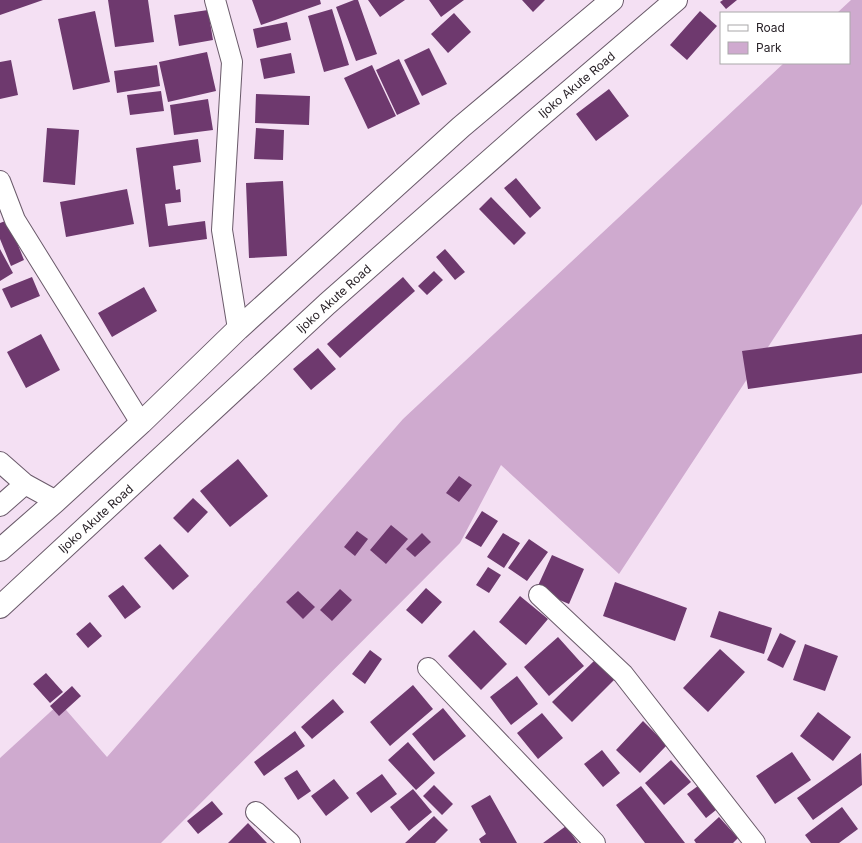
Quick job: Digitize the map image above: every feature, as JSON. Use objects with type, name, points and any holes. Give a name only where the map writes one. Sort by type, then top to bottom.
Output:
[{"type":"main road","points":[[0,550],[141,423],[238,329],[461,127],[612,0]]},
{"type":"main road","name":"Ijoko Akute Road","points":[[0,607],[327,304],[530,125],[676,0]]},
{"type":"street","points":[[215,0],[232,62],[222,230],[238,329]]},
{"type":"street","points":[[0,181],[15,220],[141,423]]},
{"type":"street","points":[[0,462],[25,484],[56,501]]},
{"type":"street","points":[[0,506],[25,484]]},
{"type":"street","points":[[539,595],[623,674],[756,843]]},
{"type":"street","points":[[428,668],[595,843]]},
{"type":"street","points":[[256,812],[290,843]]},
{"type":"green space","points":[[851,0],[862,0],[862,204],[619,574],[501,465],[460,543],[161,843],[0,843],[0,758],[60,703],[107,757],[403,419],[783,64],[850,64],[850,12],[838,12]]},
{"type":"building","points":[[0,0],[43,0],[0,15]]},
{"type":"building","points":[[108,0],[148,0],[154,42],[115,47]]},
{"type":"building","points":[[252,0],[320,0],[321,4],[261,25]]},
{"type":"building","points":[[354,0],[358,0],[377,54],[356,61],[336,7]]},
{"type":"building","points":[[368,0],[405,0],[380,17]]},
{"type":"building","points":[[429,0],[464,0],[441,17]]},
{"type":"building","points":[[522,0],[545,0],[533,12]]},
{"type":"building","points":[[723,0],[737,0],[726,9],[720,2]]},
{"type":"building","points":[[332,9],[349,65],[324,72],[308,16]]},
{"type":"building","points":[[208,10],[213,40],[179,46],[174,15]]},
{"type":"building","points":[[95,11],[110,82],[73,90],[58,19]]},
{"type":"building","points":[[700,11],[717,26],[687,60],[670,45]]},
{"type":"building","points":[[454,13],[471,32],[448,53],[431,34]]},
{"type":"building","points":[[287,22],[291,40],[257,48],[253,29]]},
{"type":"building","points":[[429,48],[447,84],[422,96],[404,60]]},
{"type":"building","points":[[207,52],[216,91],[168,102],[159,62]]},
{"type":"building","points":[[291,53],[295,73],[264,79],[260,59]]},
{"type":"building","points":[[399,59],[420,104],[397,115],[376,70]]},
{"type":"building","points":[[11,60],[18,95],[0,99],[0,62]]},
{"type":"building","points":[[157,65],[160,86],[117,93],[114,71]]},
{"type":"building","points":[[372,65],[396,116],[368,129],[344,78]]},
{"type":"building","points":[[609,89],[629,116],[596,141],[576,114]]},
{"type":"building","points":[[161,91],[164,111],[130,115],[127,95]]},
{"type":"building","points":[[256,94],[310,96],[309,125],[255,123]]},
{"type":"building","points":[[208,99],[213,130],[174,135],[170,105]]},
{"type":"building","points":[[47,128],[79,130],[75,185],[43,182]]},
{"type":"building","points":[[256,128],[284,130],[283,160],[254,159]]},
{"type":"building","points":[[198,139],[201,162],[173,166],[176,190],[180,189],[181,202],[165,204],[168,226],[205,221],[207,239],[149,247],[136,148]]},
{"type":"building","points":[[516,178],[541,208],[530,218],[504,188]]},
{"type":"building","points":[[283,181],[287,256],[249,258],[246,183]]},
{"type":"building","points":[[127,189],[134,224],[66,237],[60,202]]},
{"type":"building","points":[[491,197],[526,233],[514,245],[479,209]]},
{"type":"building","points":[[8,220],[24,260],[11,266],[0,239],[0,223]]},
{"type":"building","points":[[0,249],[13,273],[0,281]]},
{"type":"building","points":[[445,249],[465,272],[455,280],[436,257]]},
{"type":"building","points":[[434,271],[443,280],[427,295],[418,286]]},
{"type":"building","points":[[32,277],[40,296],[11,308],[2,289]]},
{"type":"building","points":[[403,277],[415,291],[340,358],[327,344]]},
{"type":"building","points":[[144,287],[157,311],[112,337],[98,313]]},
{"type":"building","points":[[41,334],[60,370],[26,388],[7,352]]},
{"type":"building","points":[[862,334],[862,373],[748,389],[742,351]]},
{"type":"building","points":[[318,348],[336,369],[311,390],[293,369]]},
{"type":"building","points":[[238,459],[268,496],[230,527],[200,491]]},
{"type":"building","points":[[459,476],[472,485],[459,502],[446,493]]},
{"type":"building","points":[[193,498],[208,512],[188,533],[173,518]]},
{"type":"building","points":[[482,511],[498,521],[481,547],[465,538]]},
{"type":"building","points":[[391,525],[408,539],[386,564],[370,550]]},
{"type":"building","points":[[357,531],[368,539],[355,556],[344,547]]},
{"type":"building","points":[[422,533],[431,542],[415,557],[406,549]]},
{"type":"building","points":[[503,533],[520,543],[504,568],[487,557]]},
{"type":"building","points":[[529,539],[548,552],[527,581],[508,568]]},
{"type":"building","points":[[160,544],[189,576],[173,590],[144,558]]},
{"type":"building","points":[[552,555],[584,569],[569,604],[536,590]]},
{"type":"building","points":[[488,567],[501,575],[489,593],[476,585]]},
{"type":"building","points":[[615,582],[687,608],[675,641],[603,616]]},
{"type":"building","points":[[123,585],[141,607],[125,619],[108,596]]},
{"type":"building","points":[[426,588],[442,602],[422,624],[406,610]]},
{"type":"building","points":[[340,589],[352,600],[332,621],[320,610]]},
{"type":"building","points":[[298,591],[315,607],[303,619],[286,602]]},
{"type":"building","points":[[520,596],[548,619],[526,645],[499,622]]},
{"type":"building","points":[[719,611],[772,628],[764,654],[710,637]]},
{"type":"building","points":[[90,622],[102,636],[88,648],[76,634]]},
{"type":"building","points":[[474,630],[507,664],[481,690],[448,656]]},
{"type":"building","points":[[780,633],[796,641],[783,668],[767,660]]},
{"type":"building","points":[[558,637],[584,666],[549,696],[524,667]]},
{"type":"building","points":[[805,644],[838,656],[825,691],[793,680]]},
{"type":"building","points":[[720,649],[745,672],[708,712],[683,688]]},
{"type":"building","points":[[370,650],[382,659],[365,684],[352,674]]},
{"type":"building","points":[[595,660],[615,679],[572,722],[552,702]]},
{"type":"building","points":[[46,673],[63,692],[50,703],[33,684]]},
{"type":"building","points":[[517,676],[538,704],[511,725],[490,697]]},
{"type":"building","points":[[413,685],[433,709],[390,746],[370,722]]},
{"type":"building","points":[[72,686],[81,696],[59,716],[50,706]]},
{"type":"building","points":[[333,699],[344,712],[312,739],[301,727]]},
{"type":"building","points":[[443,708],[466,736],[434,761],[412,734]]},
{"type":"building","points":[[818,712],[851,737],[833,761],[800,736]]},
{"type":"building","points":[[542,713],[563,738],[538,759],[517,733]]},
{"type":"building","points":[[643,721],[667,745],[640,773],[616,750]]},
{"type":"building","points":[[295,731],[305,746],[264,776],[254,762]]},
{"type":"building","points":[[408,742],[435,773],[416,790],[388,760]]},
{"type":"building","points":[[602,750],[620,773],[603,787],[584,764]]},
{"type":"building","points":[[792,752],[811,780],[775,804],[756,776]]},
{"type":"building","points":[[861,753],[862,785],[813,820],[797,798]]},
{"type":"building","points":[[671,760],[691,782],[664,805],[645,783]]},
{"type":"building","points":[[297,770],[311,791],[298,800],[284,778]]},
{"type":"building","points":[[382,774],[397,794],[371,813],[356,793]]},
{"type":"building","points":[[334,779],[349,798],[326,816],[311,796]]},
{"type":"building","points":[[702,783],[721,806],[706,818],[687,794]]},
{"type":"building","points":[[434,785],[453,804],[442,815],[423,796]]},
{"type":"building","points":[[641,786],[685,843],[645,843],[616,805]]},
{"type":"building","points":[[413,789],[432,812],[409,831],[390,807]]},
{"type":"building","points":[[490,795],[517,843],[481,843],[479,839],[486,834],[471,806]]},
{"type":"building","points":[[212,801],[223,814],[198,834],[187,821]]},
{"type":"building","points":[[842,807],[858,829],[839,843],[811,843],[805,835]]},
{"type":"building","points":[[434,816],[448,830],[435,843],[405,843]]},
{"type":"building","points":[[719,817],[738,838],[733,843],[696,843],[694,840]]},
{"type":"building","points":[[248,823],[267,843],[228,843]]},
{"type":"building","points":[[566,826],[578,843],[543,843]]}]
